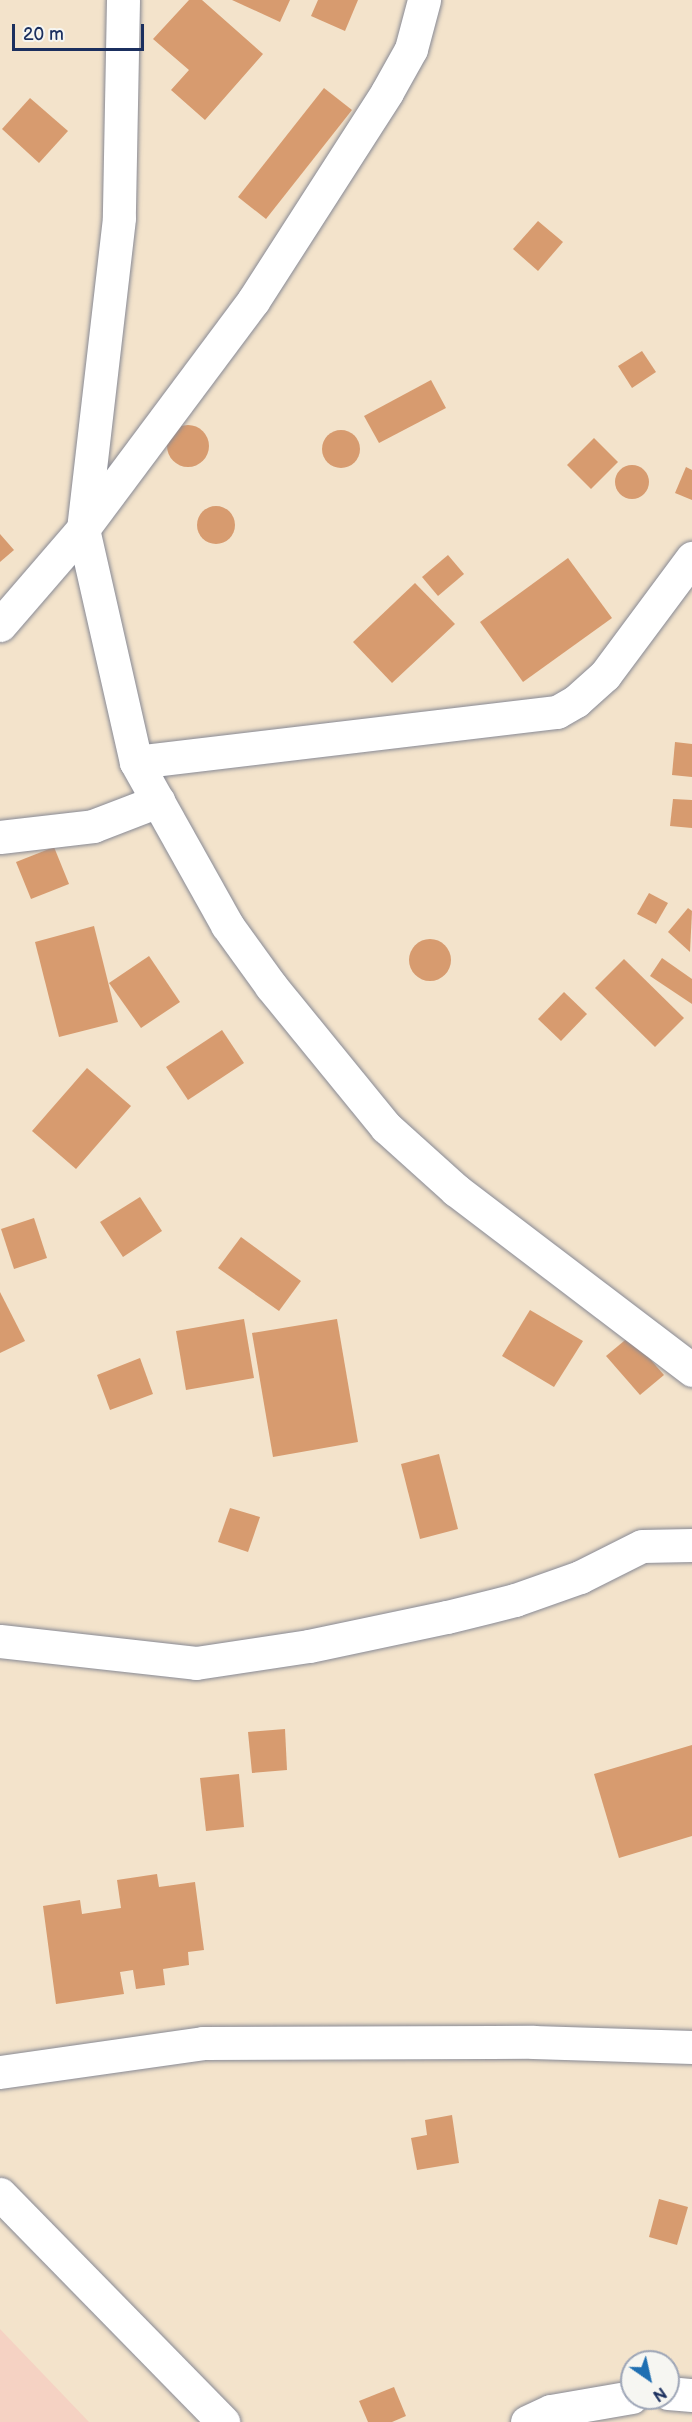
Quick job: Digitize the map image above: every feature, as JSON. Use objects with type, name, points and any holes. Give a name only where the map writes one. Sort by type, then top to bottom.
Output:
[{"type":"street","points":[[123,0],[119,218],[83,529],[136,762],[227,926],[271,986],[386,1127],[456,1190],[692,1370]]},
{"type":"street","points":[[0,625],[83,529],[253,301],[387,92],[411,49],[424,0]]},
{"type":"street","points":[[136,762],[557,712],[576,701],[605,675],[692,558]]},
{"type":"street","points":[[0,837],[93,826],[158,801]]},
{"type":"street","points":[[0,1641],[196,1663],[309,1646],[492,1606],[580,1577],[642,1546],[692,1545]]},
{"type":"street","points":[[0,2072],[203,2043],[533,2042],[692,2047]]},
{"type":"street","points":[[0,2194],[222,2422]]},
{"type":"street","points":[[528,2422],[551,2411],[620,2399]]},
{"type":"shaded area","points":[[0,2329],[89,2422],[0,2422]]},
{"type":"building","points":[[189,0],[202,0],[263,54],[205,120],[171,90],[189,70],[153,39]]},
{"type":"building","points":[[232,0],[290,0],[280,22]]},
{"type":"building","points":[[318,0],[358,0],[345,31],[311,16]]},
{"type":"building","points":[[324,88],[352,110],[266,219],[238,197]]},
{"type":"building","points":[[30,98],[68,131],[39,163],[2,129]]},
{"type":"building","points":[[538,221],[563,242],[538,271],[513,249]]},
{"type":"building","points":[[642,351],[656,372],[632,388],[618,366]]},
{"type":"building","points":[[431,380],[446,408],[379,443],[364,416]]},
{"type":"building","points":[[188,425],[196,426],[203,431],[208,438],[208,454],[203,461],[196,466],[188,467],[180,466],[173,461],[168,454],[167,446],[168,438],[173,431],[180,426]]},
{"type":"building","points":[[341,430],[355,435],[360,449],[355,463],[341,468],[327,463],[322,449],[327,435]]},
{"type":"building","points":[[594,438],[618,462],[591,489],[567,465]]},
{"type":"building","points":[[632,465],[644,470],[649,482],[644,494],[632,499],[620,494],[615,482],[620,470]]},
{"type":"building","points":[[686,467],[692,470],[692,500],[675,493]]},
{"type":"building","points":[[216,506],[230,511],[235,525],[230,539],[216,544],[202,539],[197,525],[202,511]]},
{"type":"building","points":[[0,534],[14,550],[0,562]]},
{"type":"building","points":[[448,555],[464,574],[438,596],[422,577]]},
{"type":"building","points":[[568,558],[612,618],[523,682],[480,622]]},
{"type":"building","points":[[415,583],[455,624],[392,683],[353,642]]},
{"type":"building","points":[[675,742],[692,744],[692,777],[672,775]]},
{"type":"building","points":[[673,799],[692,800],[692,828],[670,826]]},
{"type":"building","points":[[54,847],[69,884],[31,899],[16,862]]},
{"type":"building","points":[[649,893],[668,903],[656,924],[637,914]]},
{"type":"building","points":[[688,908],[692,911],[690,952],[668,932]]},
{"type":"building","points":[[94,926],[118,1022],[59,1037],[35,942]]},
{"type":"building","points":[[430,939],[445,945],[451,960],[445,975],[430,981],[415,975],[409,960],[415,945]]},
{"type":"building","points":[[149,956],[180,1002],[141,1028],[109,983]]},
{"type":"building","points":[[662,958],[692,979],[692,1004],[650,976]]},
{"type":"building","points":[[624,959],[684,1018],[655,1047],[595,988]]},
{"type":"building","points":[[564,992],[587,1014],[561,1041],[538,1019]]},
{"type":"building","points":[[222,1030],[244,1063],[188,1100],[166,1067]]},
{"type":"building","points":[[87,1068],[131,1106],[76,1169],[32,1131]]},
{"type":"building","points":[[140,1197],[162,1231],[123,1257],[100,1222]]},
{"type":"building","points":[[34,1218],[47,1258],[14,1269],[1,1229]]},
{"type":"building","points":[[241,1237],[301,1281],[279,1311],[218,1268]]},
{"type":"building","points":[[0,1292],[25,1341],[0,1353]]},
{"type":"building","points":[[530,1310],[583,1341],[554,1387],[502,1356]]},
{"type":"building","points":[[244,1319],[254,1378],[186,1390],[176,1331]]},
{"type":"building","points":[[337,1319],[358,1442],[273,1457],[252,1333]]},
{"type":"building","points":[[630,1336],[664,1375],[640,1395],[606,1356]]},
{"type":"building","points":[[140,1358],[153,1394],[110,1410],[97,1375]]},
{"type":"building","points":[[439,1454],[458,1529],[420,1539],[401,1464]]},
{"type":"building","points":[[230,1508],[260,1517],[248,1552],[218,1542]]},
{"type":"building","points":[[285,1729],[287,1770],[252,1773],[248,1732]]},
{"type":"building","points":[[692,1745],[692,1836],[619,1858],[594,1774]]},
{"type":"building","points":[[239,1774],[244,1827],[206,1831],[200,1778]]},
{"type":"building","points":[[157,1874],[159,1887],[195,1882],[204,1950],[188,1952],[189,1965],[163,1969],[165,1985],[136,1989],[133,1970],[120,1972],[124,1994],[56,2004],[43,1906],[80,1900],[82,1914],[121,1908],[117,1880]]},
{"type":"building","points":[[452,2115],[459,2163],[417,2170],[411,2138],[427,2135],[425,2120]]},
{"type":"building","points":[[659,2199],[688,2207],[677,2245],[649,2237]]},
{"type":"building","points":[[394,2387],[406,2416],[392,2422],[368,2422],[359,2401]]}]
